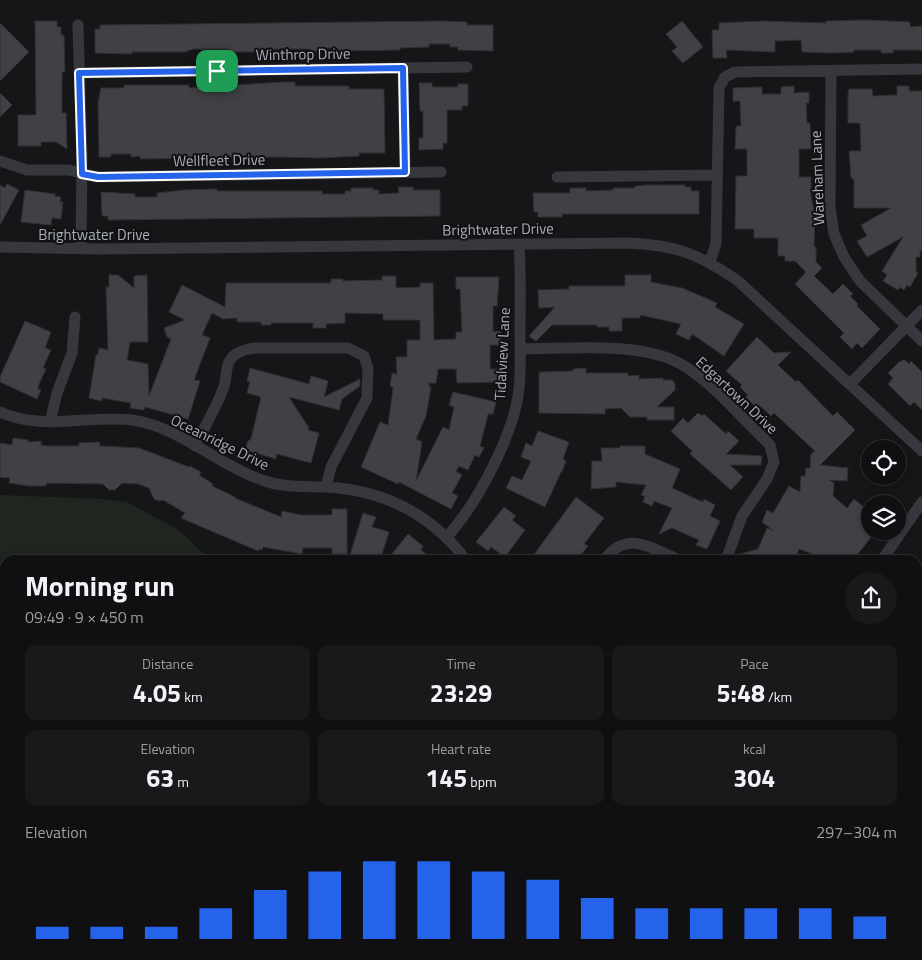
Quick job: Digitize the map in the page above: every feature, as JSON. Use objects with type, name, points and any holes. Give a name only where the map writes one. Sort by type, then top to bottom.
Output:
[{"type":"street","points":[[78,25],[82,174],[81,249]]},
{"type":"street","name":"Winthrop Drive","points":[[79,73],[467,66]]},
{"type":"street","points":[[403,68],[405,172]]},
{"type":"street","points":[[710,261],[716,244],[719,88],[725,77],[735,72],[922,69]]},
{"type":"street","name":"Wareham Lane","points":[[831,71],[830,207],[834,234],[844,257],[860,281],[905,327],[922,341]]},
{"type":"street","name":"Wellfleet Drive","points":[[0,161],[27,170],[69,170],[98,177],[441,172]]},
{"type":"street","points":[[557,177],[717,175]]},
{"type":"street","name":"Tidalview Lane","points":[[446,538],[459,523],[504,442],[514,415],[519,389],[519,244]]},
{"type":"street","name":"Brightwater Drive","points":[[0,247],[81,249],[647,244],[673,248],[710,261],[738,281],[922,451]]},
{"type":"street","points":[[850,384],[922,310]]},
{"type":"street","points":[[50,422],[57,393],[72,353],[75,317]]},
{"type":"street","points":[[195,446],[225,387],[229,362],[236,354],[245,349],[256,348],[348,348],[364,356],[368,368],[367,398],[332,467],[326,487]]},
{"type":"street","name":"Edgartown Drive","points":[[520,349],[622,349],[646,351],[667,357],[686,366],[702,379],[762,437],[770,445],[774,462],[767,478],[742,516],[728,555]]},
{"type":"street","name":"Oceanridge Drive","points":[[0,412],[23,420],[50,422],[133,420],[164,430],[239,471],[262,480],[282,486],[358,490],[384,497],[411,510],[446,538],[461,555]]},
{"type":"street","points":[[885,555],[922,502]]},
{"type":"street","points":[[609,555],[616,547],[626,542],[643,545],[667,555]]},
{"type":"shaded area","points":[[0,495],[104,499],[127,502],[179,530],[205,555],[0,555]]},
{"type":"building","points":[[35,21],[57,21],[57,27],[61,27],[61,35],[64,35],[65,72],[62,72],[62,113],[66,113],[67,149],[56,142],[41,142],[41,146],[18,146],[18,115],[36,115]]},
{"type":"building","points":[[682,21],[703,47],[683,63],[672,51],[677,47],[666,34]]},
{"type":"building","points":[[763,21],[826,23],[826,21],[910,22],[910,27],[922,26],[922,50],[893,50],[893,53],[881,53],[881,50],[854,50],[854,52],[832,53],[802,52],[801,40],[775,41],[775,52],[726,50],[727,58],[713,58],[712,30],[719,30],[719,23]]},
{"type":"building","points":[[467,22],[467,25],[493,25],[493,51],[458,50],[458,47],[450,47],[450,44],[429,44],[429,47],[400,48],[400,50],[338,51],[338,48],[319,48],[319,51],[310,51],[310,49],[265,49],[265,52],[229,52],[229,49],[193,49],[185,52],[95,53],[95,29],[100,29],[100,25]]},
{"type":"building","points":[[0,23],[29,52],[0,81]]},
{"type":"building","points":[[295,82],[295,86],[349,86],[349,89],[384,89],[385,153],[359,153],[359,156],[320,158],[140,159],[140,156],[131,157],[131,154],[111,154],[111,157],[99,157],[98,103],[101,88],[124,88],[124,85],[189,85],[189,88]]},
{"type":"building","points":[[419,83],[432,83],[432,87],[458,87],[458,84],[468,84],[468,106],[462,106],[462,110],[447,110],[447,143],[443,143],[443,149],[419,150],[419,138],[423,138],[423,111],[420,111]]},
{"type":"building","points":[[794,86],[794,93],[809,92],[809,103],[806,103],[807,123],[810,123],[811,149],[799,149],[799,177],[811,177],[811,197],[815,215],[814,247],[816,247],[816,262],[822,268],[814,276],[833,294],[843,284],[853,294],[850,296],[858,304],[857,306],[880,329],[862,348],[857,343],[852,349],[840,337],[844,333],[795,284],[806,272],[795,261],[785,261],[785,256],[778,256],[778,238],[754,238],[754,229],[735,229],[736,176],[747,176],[747,149],[735,149],[736,126],[741,126],[740,101],[733,101],[733,88],[762,87],[762,94],[781,94],[781,87]]},
{"type":"building","points":[[897,86],[909,86],[909,91],[922,91],[922,251],[920,251],[920,257],[916,257],[916,272],[918,273],[910,287],[907,285],[904,290],[900,287],[898,290],[883,281],[887,275],[882,271],[903,237],[867,257],[857,241],[867,236],[861,225],[891,208],[854,208],[854,180],[851,177],[849,151],[861,151],[860,123],[848,123],[849,89],[872,89],[873,96],[897,95]]},
{"type":"building","points":[[0,93],[12,105],[0,117]]},
{"type":"building","points":[[7,184],[19,190],[0,225],[0,185],[5,188]]},
{"type":"building","points":[[685,185],[685,187],[691,187],[691,191],[699,191],[699,214],[562,214],[562,217],[538,217],[538,212],[534,212],[533,193],[570,193],[570,188],[586,188],[586,191],[613,190],[613,188],[635,188],[635,186]]},
{"type":"building","points":[[398,187],[413,187],[413,190],[440,190],[440,216],[108,220],[108,216],[102,216],[101,192],[135,194],[135,197],[157,197],[157,193],[184,190],[322,191],[322,194],[345,194],[345,191],[351,191],[351,188],[373,188],[373,190],[379,190],[379,194],[399,193]]},
{"type":"building","points":[[25,190],[55,194],[55,196],[61,197],[60,202],[63,202],[61,219],[52,218],[51,225],[21,222]]},
{"type":"building","points":[[109,275],[118,275],[134,288],[134,276],[147,275],[148,342],[130,342],[127,360],[148,364],[149,396],[171,339],[167,337],[164,328],[185,320],[169,312],[182,285],[225,307],[226,283],[331,283],[331,279],[343,279],[343,281],[382,280],[382,276],[396,276],[396,288],[420,287],[420,283],[433,283],[434,340],[456,339],[456,332],[462,332],[460,289],[456,289],[456,277],[499,277],[497,306],[493,306],[493,332],[501,331],[501,345],[490,345],[490,369],[501,369],[501,382],[457,383],[456,369],[438,369],[436,383],[429,383],[431,387],[426,416],[416,439],[422,442],[416,481],[443,427],[449,430],[454,407],[449,405],[453,392],[496,402],[493,414],[488,414],[480,446],[484,448],[479,457],[475,455],[468,470],[459,466],[456,471],[462,475],[452,493],[458,496],[451,509],[399,482],[398,484],[361,467],[380,422],[388,425],[393,389],[390,386],[392,373],[397,374],[396,357],[407,357],[407,340],[420,340],[420,320],[383,320],[383,314],[345,313],[345,323],[326,324],[326,328],[313,328],[313,323],[271,323],[271,325],[261,325],[261,322],[237,322],[237,318],[223,319],[212,313],[202,335],[210,338],[194,380],[200,381],[188,419],[145,407],[144,410],[130,408],[131,403],[102,398],[101,401],[89,398],[96,355],[99,348],[108,350],[106,287],[109,287]]},
{"type":"building","points":[[625,275],[651,275],[651,282],[682,288],[717,303],[715,307],[744,324],[724,356],[692,334],[689,340],[676,334],[681,324],[640,315],[640,318],[622,318],[622,331],[609,331],[609,327],[597,327],[597,325],[552,325],[536,341],[529,336],[555,307],[539,308],[538,290],[569,289],[569,286],[625,286]]},
{"type":"building","points":[[25,321],[51,332],[45,348],[51,350],[43,368],[46,369],[39,384],[38,389],[41,390],[37,399],[0,382],[0,377]]},
{"type":"building","points":[[757,337],[774,353],[791,352],[778,365],[796,382],[798,380],[833,416],[837,412],[855,430],[820,465],[848,468],[847,481],[829,480],[834,483],[833,496],[847,508],[854,499],[861,505],[861,540],[869,540],[857,555],[815,555],[799,549],[797,555],[740,554],[758,549],[767,528],[774,531],[762,522],[767,510],[773,513],[789,486],[800,492],[801,476],[805,476],[806,468],[810,468],[811,454],[815,451],[774,413],[771,416],[759,405],[756,408],[746,397],[748,395],[740,387],[742,385],[726,371]]},
{"type":"building","points":[[904,359],[909,364],[911,361],[922,372],[922,410],[914,402],[910,406],[888,384],[893,378],[888,373]]},
{"type":"building","points":[[250,368],[309,384],[311,376],[328,381],[324,397],[360,379],[360,386],[342,399],[339,410],[289,397],[309,428],[308,430],[319,433],[311,463],[277,454],[276,459],[245,450],[248,441],[251,439],[261,397],[247,393],[250,382],[247,381]]},
{"type":"building","points":[[586,368],[586,373],[628,373],[628,376],[639,375],[639,379],[663,378],[663,380],[672,380],[675,384],[675,390],[657,407],[674,407],[674,420],[647,420],[647,417],[630,417],[621,408],[605,409],[605,414],[539,413],[539,372],[573,371],[573,369]]},
{"type":"building","points":[[698,413],[702,416],[704,414],[726,434],[728,431],[739,441],[726,454],[762,456],[761,465],[730,465],[743,477],[731,490],[690,454],[692,451],[671,431],[683,418],[688,423]]},
{"type":"building","points":[[538,431],[569,442],[563,459],[566,461],[562,472],[545,507],[506,488],[512,476],[522,480],[531,461],[521,457],[526,443],[532,446]]},
{"type":"building","points":[[13,438],[28,440],[28,442],[41,441],[41,445],[47,446],[79,446],[79,443],[99,442],[100,446],[139,448],[190,466],[201,472],[199,475],[213,484],[212,486],[235,498],[281,517],[282,511],[301,515],[332,515],[332,509],[347,509],[347,554],[332,554],[332,548],[303,548],[302,554],[263,547],[262,550],[259,549],[258,551],[181,518],[185,513],[163,500],[154,499],[149,488],[138,484],[122,483],[115,490],[109,490],[103,484],[46,483],[46,486],[29,486],[9,483],[10,478],[0,477],[0,443],[12,445]]},
{"type":"building","points":[[620,446],[645,446],[645,454],[680,469],[672,488],[703,502],[704,499],[715,505],[710,516],[720,521],[707,549],[696,545],[699,540],[672,528],[659,534],[672,508],[654,501],[652,506],[643,502],[645,496],[641,495],[646,485],[616,482],[616,487],[591,489],[592,461],[602,461],[601,448],[620,448]]},
{"type":"building","points":[[576,497],[604,518],[584,544],[588,546],[581,555],[534,555]]},
{"type":"building","points":[[504,507],[516,516],[512,520],[525,530],[506,555],[502,555],[491,547],[488,551],[476,542]]},
{"type":"building","points":[[363,513],[376,517],[372,527],[389,532],[382,555],[350,555]]},
{"type":"building","points":[[408,534],[423,546],[421,550],[427,555],[391,555]]},
{"type":"route","points":[[403,68],[405,172],[98,177],[82,174],[79,73],[217,71],[403,68]]}]
